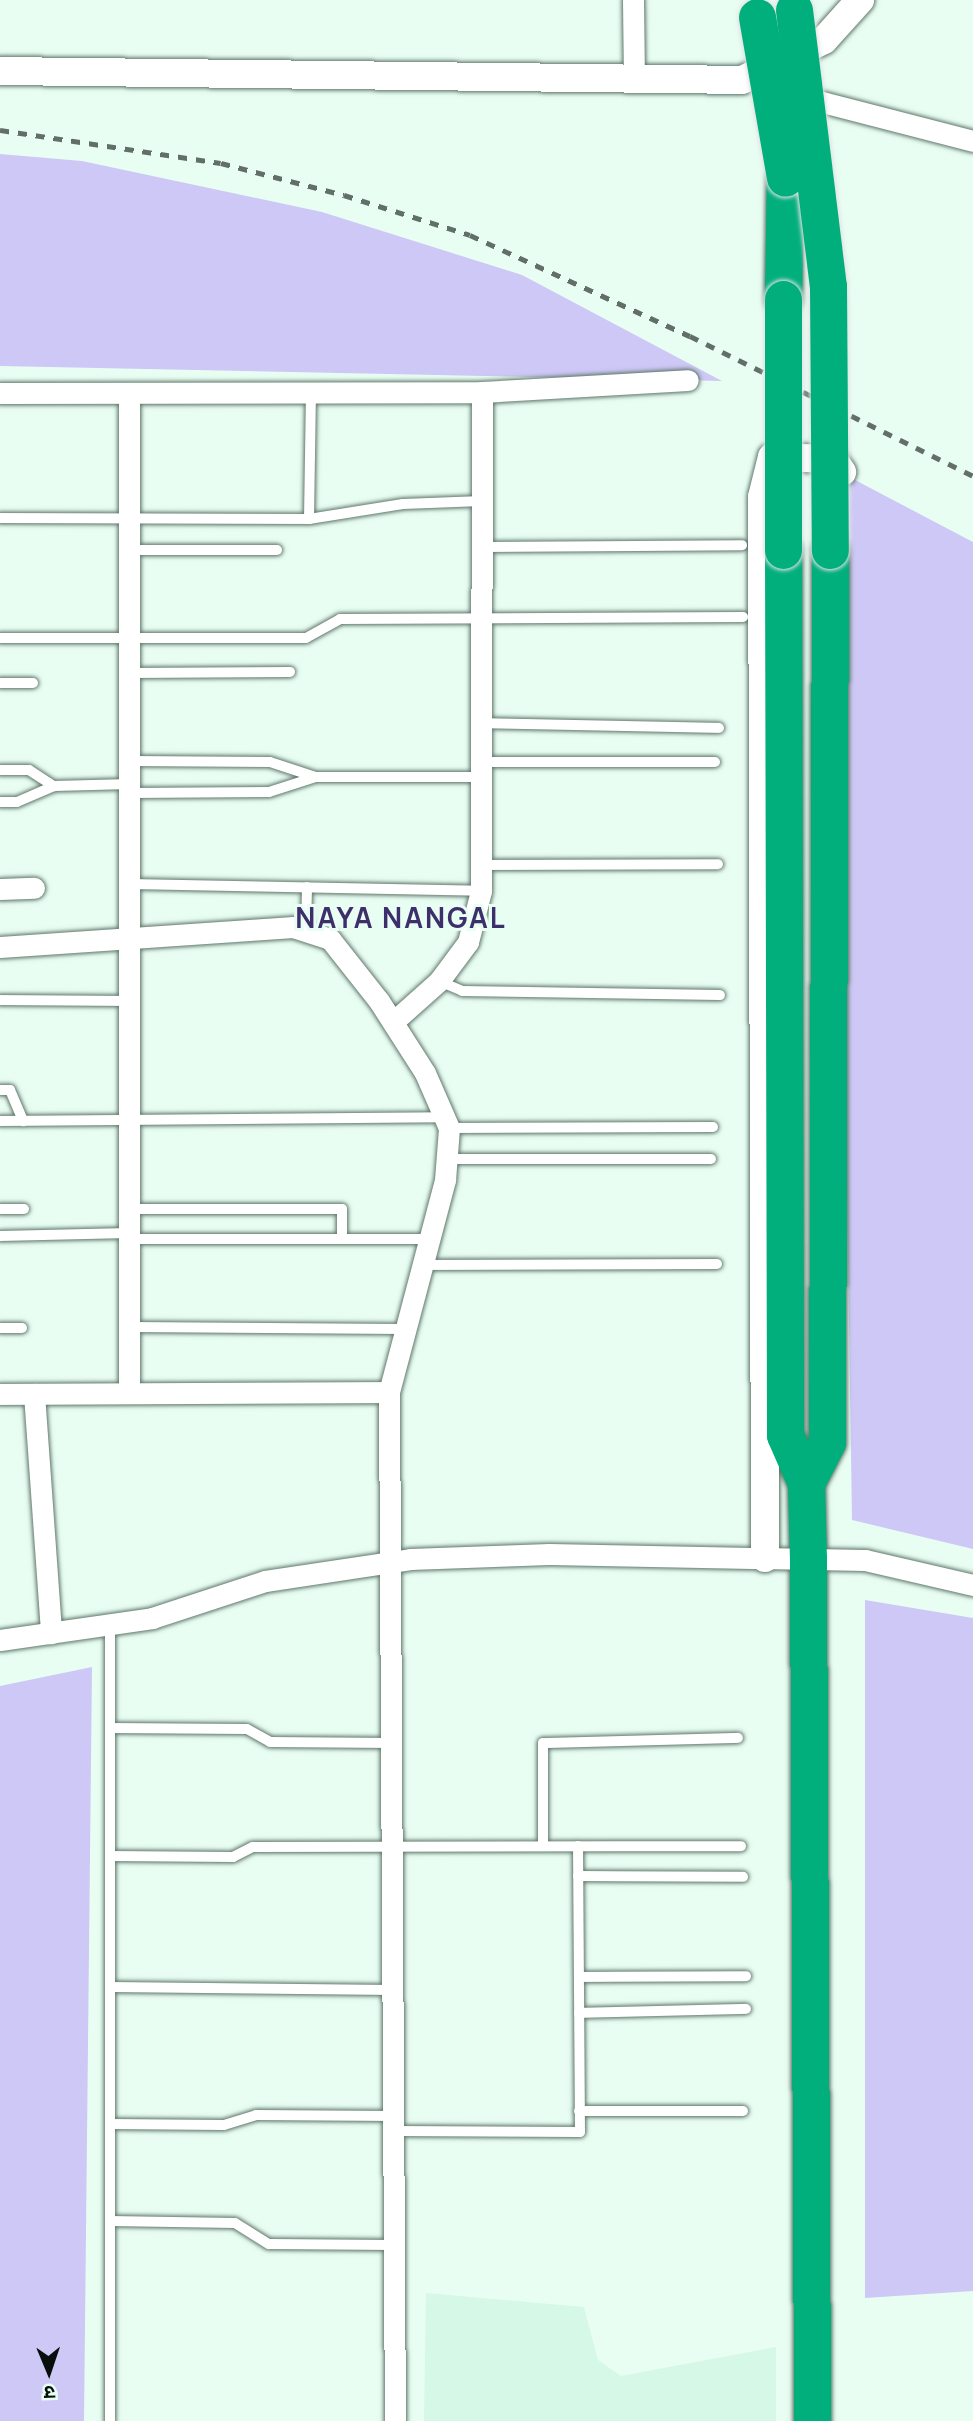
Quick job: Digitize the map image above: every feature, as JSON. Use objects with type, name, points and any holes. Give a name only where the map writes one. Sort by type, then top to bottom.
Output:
[{"type":"highway","points":[[751,0],[785,178],[785,1427],[806,1483],[812,2421]]},
{"type":"highway","points":[[792,0],[828,286],[830,550],[827,1442],[806,1483]]},
{"type":"street","points":[[633,0],[634,77]]},
{"type":"street","points":[[742,80],[824,40],[860,0]]},
{"type":"street","points":[[0,71],[742,80],[973,142]]},
{"type":"street","points":[[0,393],[482,392],[688,380]]},
{"type":"street","points":[[393,1022],[439,981],[468,942],[481,891],[479,770],[482,392]]},
{"type":"street","points":[[129,1393],[130,393]]},
{"type":"street","points":[[765,1558],[762,497],[772,457],[833,459],[843,473],[843,1391],[827,1429]]},
{"type":"street","points":[[0,889],[34,888]]},
{"type":"street","points":[[0,947],[293,927],[330,939],[393,1022],[425,1073],[447,1122],[447,1159],[389,1392],[393,1561],[395,2421]]},
{"type":"street","points":[[0,1394],[389,1392]]},
{"type":"street","points":[[34,1394],[51,1633]]},
{"type":"street","points":[[765,1396],[785,1427]]},
{"type":"street","points":[[0,1640],[152,1618],[265,1581],[393,1561],[549,1554],[865,1560],[973,1585]]},
{"type":"lane","points":[[309,519],[311,392]]},
{"type":"lane","points":[[0,518],[130,516],[309,519],[403,504],[482,501]]},
{"type":"lane","points":[[482,547],[742,544]]},
{"type":"lane","points":[[130,550],[277,550]]},
{"type":"lane","points":[[0,638],[306,638],[340,619],[743,617]]},
{"type":"lane","points":[[130,673],[290,672]]},
{"type":"lane","points":[[0,683],[33,683]]},
{"type":"lane","points":[[480,723],[719,728]]},
{"type":"lane","points":[[130,761],[270,762],[316,777]]},
{"type":"lane","points":[[0,802],[17,802],[54,786],[269,792],[316,777],[715,762]]},
{"type":"lane","points":[[0,770],[29,770],[54,786]]},
{"type":"lane","points":[[481,865],[719,864]]},
{"type":"lane","points":[[130,884],[481,891]]},
{"type":"lane","points":[[306,931],[307,887]]},
{"type":"lane","points":[[439,981],[462,992],[720,995]]},
{"type":"lane","points":[[0,1000],[129,1001]]},
{"type":"lane","points":[[0,1090],[10,1090],[23,1121]]},
{"type":"lane","points":[[0,1121],[447,1122],[713,1127]]},
{"type":"lane","points":[[447,1159],[711,1159]]},
{"type":"lane","points":[[0,1209],[24,1209]]},
{"type":"lane","points":[[129,1209],[342,1209],[342,1239]]},
{"type":"lane","points":[[0,1236],[429,1239]]},
{"type":"lane","points":[[421,1265],[717,1264]]},
{"type":"lane","points":[[129,1327],[404,1329]]},
{"type":"lane","points":[[0,1328],[22,1328]]},
{"type":"lane","points":[[110,1624],[110,2421]]},
{"type":"lane","points":[[110,1728],[247,1729],[270,1742],[393,1743]]},
{"type":"lane","points":[[543,1846],[543,1743],[738,1738]]},
{"type":"lane","points":[[110,2124],[224,2124],[256,2115],[580,2132],[578,1846]]},
{"type":"lane","points":[[110,1856],[233,1857],[253,1847],[741,1846]]},
{"type":"lane","points":[[578,1876],[743,1877]]},
{"type":"lane","points":[[579,1977],[746,1976]]},
{"type":"lane","points":[[110,1987],[394,1990]]},
{"type":"lane","points":[[579,2013],[746,2009]]},
{"type":"lane","points":[[579,2111],[743,2110]]},
{"type":"lane","points":[[110,2221],[235,2223],[269,2244],[394,2245]]},
{"type":"shaded area","points":[[0,154],[82,161],[322,212],[522,275],[722,381],[0,366]]},
{"type":"shaded area","points":[[836,470],[973,542],[973,1549],[852,1520]]},
{"type":"shaded area","points":[[865,1600],[973,1618],[973,2291],[865,2298]]},
{"type":"shaded area","points":[[92,1667],[84,2421],[0,2421],[0,1686]]},
{"type":"shaded area","points":[[426,2293],[584,2307],[598,2360],[621,2376],[776,2347],[776,2421],[424,2421]]},
{"type":"railway","points":[[0,130],[221,163],[344,195],[470,235],[690,336],[973,476]]},
{"type":"district","name":"NAYA NANGAL","points":[[401,917]]}]
